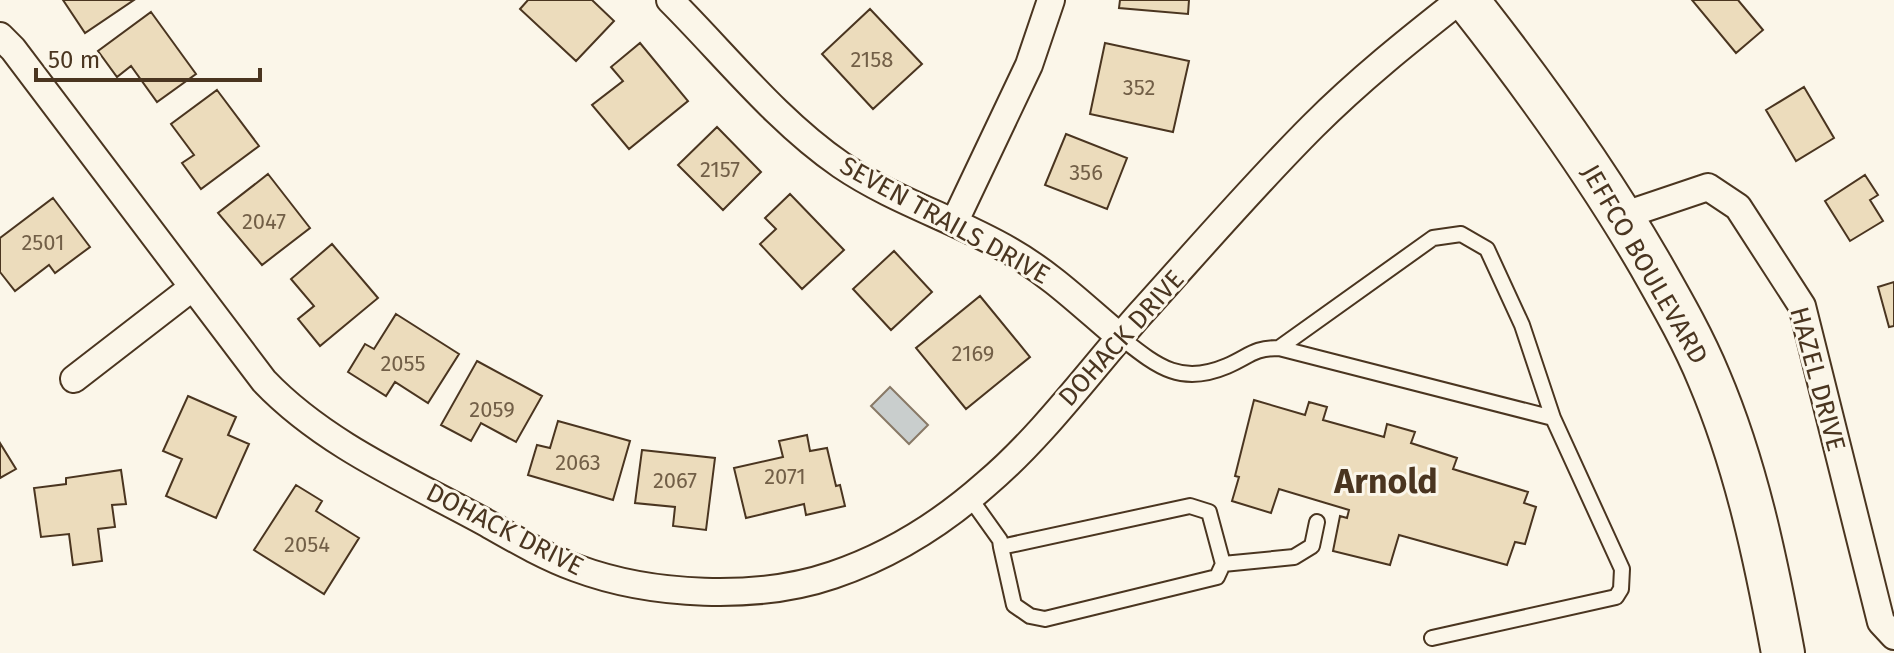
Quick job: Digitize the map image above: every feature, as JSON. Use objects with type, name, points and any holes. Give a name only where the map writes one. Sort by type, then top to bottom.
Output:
[{"type":"main road","name":"JEFFCO BOULEVARD","points":[[1467,0],[1593,169],[1672,303],[1709,378],[1741,469],[1767,570],[1783,653]]},
{"type":"street","name":"SEVEN TRAILS DRIVE","points":[[670,0],[815,144],[862,178],[1009,250],[1055,279],[1120,337]]},
{"type":"street","points":[[954,223],[1029,65],[1051,0]]},
{"type":"street","name":"DOHACK DRIVE","points":[[0,36],[13,49],[264,381],[289,407],[333,438],[544,554],[576,568],[614,580],[656,587],[703,591],[751,590],[829,577],[892,549],[970,498],[1009,463],[1313,126],[1392,54],[1460,0]]},
{"type":"street","name":"HAZEL DRIVE","points":[[1622,216],[1708,187],[1738,207],[1802,306],[1881,622],[1894,636]]},
{"type":"street","points":[[74,379],[193,287]]},
{"type":"lane","points":[[1279,348],[1433,238],[1461,234],[1487,249],[1522,325],[1553,418],[1622,569],[1621,589],[1616,597],[1432,638]]},
{"type":"lane","points":[[1120,337],[1164,370],[1196,376],[1227,366],[1260,348],[1279,348],[1553,418]]},
{"type":"lane","points":[[970,498],[1000,540],[1001,547],[1014,605],[1030,616],[1045,619],[1217,577],[1223,564],[1209,512],[1190,506],[1001,547]]},
{"type":"lane","points":[[1223,564],[1294,557],[1312,546],[1317,522]]},
{"type":"shaded area","points":[[890,387],[928,425],[909,444],[871,406]]},
{"type":"building","points":[[63,0],[134,0],[85,33]]},
{"type":"building","points":[[528,0],[592,0],[614,21],[576,61],[520,9]]},
{"type":"building","points":[[1120,0],[1189,0],[1188,14],[1119,8]]},
{"type":"building","points":[[1692,0],[1738,0],[1763,30],[1736,53]]},
{"type":"building","points":[[870,9],[922,64],[873,109],[822,54]]},
{"type":"building","points":[[151,12],[196,74],[157,102],[131,66],[117,77],[98,51]]},
{"type":"building","points":[[640,43],[688,101],[629,149],[592,105],[623,81],[611,67]]},
{"type":"building","points":[[1105,43],[1189,61],[1173,132],[1090,114]]},
{"type":"building","points":[[1804,87],[1834,138],[1796,161],[1766,110]]},
{"type":"building","points":[[217,90],[259,146],[201,189],[182,163],[194,155],[171,124]]},
{"type":"building","points":[[717,127],[761,172],[723,210],[678,165]]},
{"type":"building","points":[[1066,134],[1127,158],[1107,209],[1045,185]]},
{"type":"building","points":[[268,174],[310,228],[262,265],[218,213]]},
{"type":"building","points":[[1865,175],[1878,195],[1870,200],[1883,221],[1850,241],[1825,201]]},
{"type":"building","points":[[790,194],[844,250],[802,289],[760,244],[776,229],[765,218]]},
{"type":"building","points":[[53,198],[90,247],[55,273],[49,265],[15,291],[0,272],[0,238]]},
{"type":"building","points":[[332,244],[378,298],[320,346],[298,319],[314,306],[291,279]]},
{"type":"building","points":[[894,251],[932,292],[891,330],[853,289]]},
{"type":"building","points":[[1894,282],[1894,326],[1889,327],[1878,287]]},
{"type":"building","points":[[980,296],[1030,357],[966,409],[916,348]]},
{"type":"building","points":[[396,314],[459,354],[428,403],[395,382],[386,396],[348,372],[365,344],[374,349]]},
{"type":"building","points":[[477,361],[542,396],[516,442],[481,423],[471,441],[441,425]]},
{"type":"building","points":[[188,396],[236,417],[228,435],[249,444],[216,518],[166,496],[182,459],[163,451]]},
{"type":"building","points":[[1254,400],[1305,415],[1309,402],[1327,407],[1323,420],[1384,437],[1387,424],[1415,432],[1411,443],[1457,458],[1453,469],[1528,492],[1524,503],[1536,507],[1525,544],[1515,542],[1507,565],[1399,535],[1390,565],[1333,551],[1340,516],[1347,518],[1349,510],[1279,489],[1271,513],[1232,501]]},
{"type":"building","points":[[558,421],[630,441],[613,500],[528,475],[537,445],[550,448]]},
{"type":"building","points":[[807,435],[810,451],[827,448],[836,486],[840,485],[845,506],[806,515],[804,504],[746,518],[734,468],[783,457],[779,441]]},
{"type":"building","points":[[0,443],[16,469],[0,478]]},
{"type":"building","points":[[642,450],[715,458],[706,530],[673,526],[675,507],[635,503]]},
{"type":"building","points":[[121,470],[126,504],[112,505],[115,527],[98,529],[102,561],[73,565],[69,534],[41,537],[34,488],[66,484],[66,478]]},
{"type":"building","points":[[296,485],[322,501],[316,511],[359,538],[324,594],[254,550]]},
{"type":"district","name":"Arnold","points":[[1386,481]]}]
